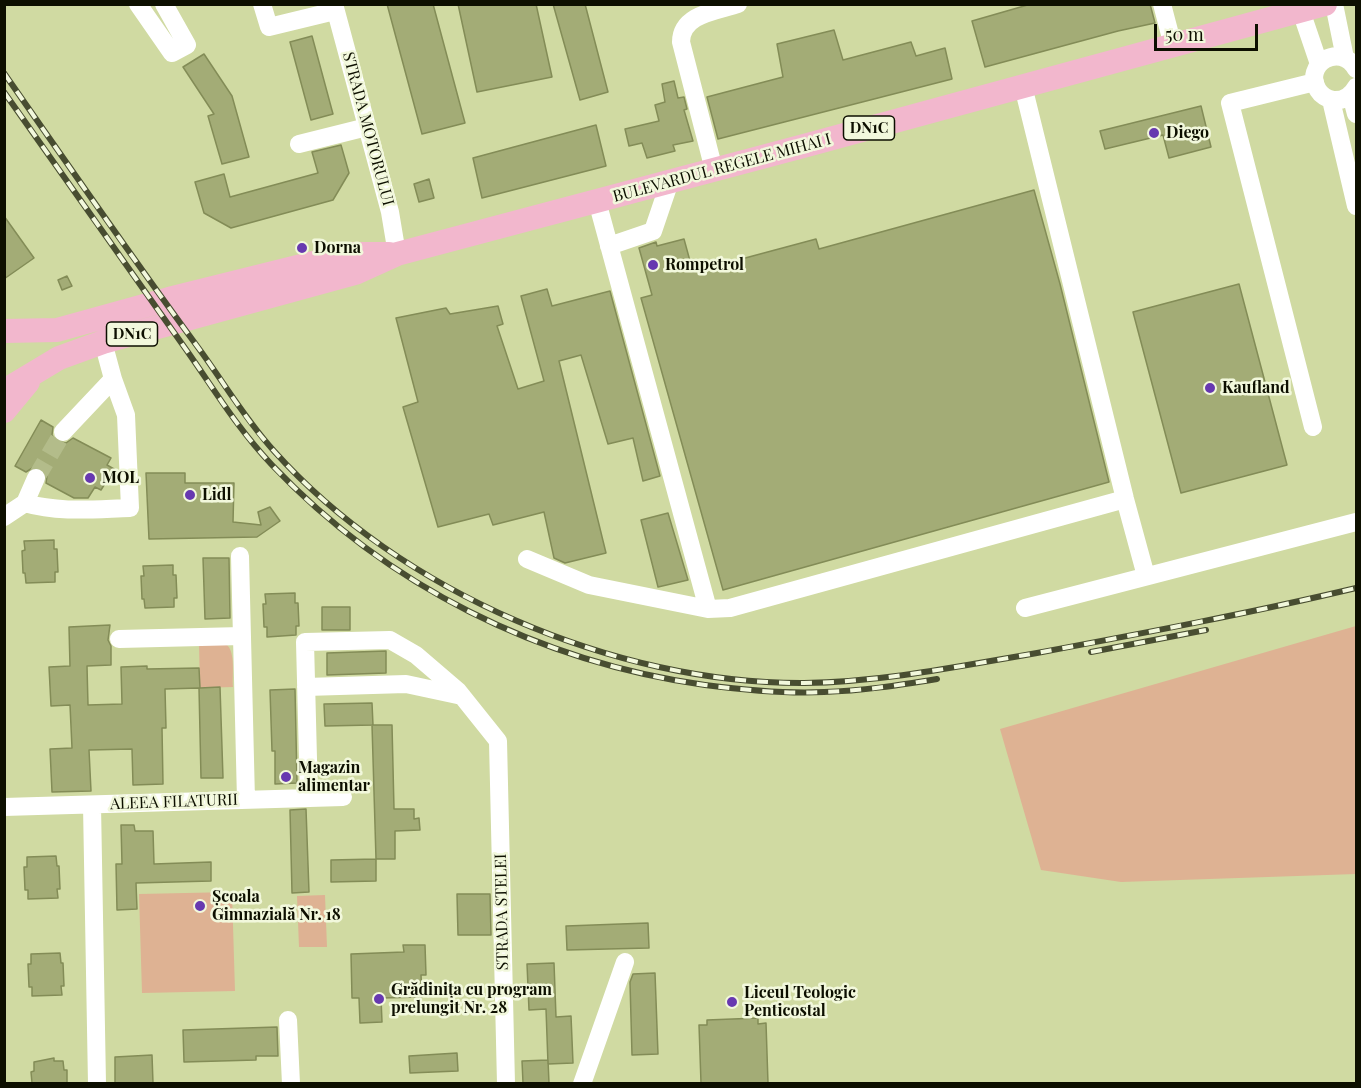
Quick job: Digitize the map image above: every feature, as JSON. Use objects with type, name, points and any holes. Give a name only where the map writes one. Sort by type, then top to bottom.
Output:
[{"type":"main road","name":"BULEVARDUL REGELE MIHAI I","points":[[4,391],[59,358],[103,342],[355,273],[397,254],[1173,46],[1285,11],[1325,4]]},
{"type":"main road","name":"BULEVARDUL REGELE MIHAI I","points":[[4,331],[57,330],[169,299],[350,254],[397,254]]},
{"type":"main road","points":[[4,320],[36,330]]},
{"type":"main road","points":[[4,411],[39,369]]},
{"type":"street","points":[[138,4],[172,53],[187,45],[164,4]]},
{"type":"street","points":[[262,4],[269,27],[334,8]]},
{"type":"street","points":[[714,170],[681,42],[681,34],[685,25],[693,19],[738,4]]},
{"type":"street","points":[[1162,4],[1173,46]]},
{"type":"street","points":[[1334,4],[1351,63]]},
{"type":"street","name":"STRADA MOTORULUI","points":[[334,8],[390,212],[397,254]]},
{"type":"street","points":[[1285,11],[1317,73],[1321,95],[1331,100],[1341,100],[1354,91],[1356,114]]},
{"type":"street","points":[[1313,427],[1230,103],[1317,73],[1326,58],[1335,56],[1351,63]]},
{"type":"street","points":[[1023,86],[1146,576]]},
{"type":"street","points":[[1331,100],[1356,206]]},
{"type":"street","points":[[299,144],[367,127]]},
{"type":"street","points":[[609,246],[653,231],[670,182]]},
{"type":"street","points":[[597,201],[708,609]]},
{"type":"street","points":[[25,503],[42,508],[60,509],[130,508],[126,415],[103,342]]},
{"type":"street","points":[[63,432],[113,379]]},
{"type":"street","points":[[4,517],[25,503],[36,478]]},
{"type":"street","points":[[527,560],[589,585],[708,609],[730,608],[1125,499]]},
{"type":"street","points":[[1025,608],[1356,522]]},
{"type":"street","points":[[240,556],[246,800]]},
{"type":"street","points":[[119,639],[242,636]]},
{"type":"street","points":[[309,798],[305,642],[390,640],[416,655],[462,696]]},
{"type":"street","points":[[306,687],[405,684],[462,696]]},
{"type":"street","name":"STRADA STELEI","points":[[462,696],[498,741],[506,1083]]},
{"type":"street","name":"ALEEA FILATURII","points":[[4,807],[343,797]]},
{"type":"street","points":[[92,805],[97,1083]]},
{"type":"street","points":[[582,1083],[625,962]]},
{"type":"street","points":[[288,1020],[291,1083]]},
{"type":"shaded area","points":[[1356,626],[1356,874],[1121,882],[1041,870],[1000,729]]},
{"type":"shaded area","points":[[199,644],[226,644],[232,658],[233,687],[200,688]]},
{"type":"shaded area","points":[[232,892],[235,991],[142,993],[139,894]]},
{"type":"shaded area","points":[[325,895],[327,947],[299,947],[297,896]]},
{"type":"building","points":[[387,4],[433,4],[465,123],[422,134]]},
{"type":"building","points":[[458,4],[536,4],[552,77],[477,92]]},
{"type":"building","points":[[553,4],[585,4],[608,92],[580,100]]},
{"type":"building","points":[[1031,4],[1150,4],[1155,23],[985,67],[972,21]]},
{"type":"building","points":[[834,30],[843,60],[911,42],[916,56],[945,48],[952,79],[718,139],[707,97],[783,77],[777,44]]},
{"type":"building","points":[[312,36],[333,114],[311,120],[290,42]]},
{"type":"building","points":[[204,54],[232,96],[249,157],[222,164],[208,116],[214,114],[183,67]]},
{"type":"building","points":[[674,81],[678,98],[684,97],[687,109],[684,110],[693,141],[673,145],[675,151],[647,158],[642,143],[629,146],[625,129],[659,121],[655,105],[665,102],[662,84]]},
{"type":"building","name":"Diego","points":[[1201,106],[1211,147],[1169,158],[1163,135],[1105,149],[1100,131]]},
{"type":"building","points":[[596,125],[606,166],[482,198],[473,158]]},
{"type":"building","points":[[341,145],[349,173],[333,200],[231,228],[204,213],[195,182],[224,174],[230,197],[318,173],[312,152]]},
{"type":"building","points":[[429,179],[434,198],[419,202],[414,184]]},
{"type":"building","points":[[1034,190],[1109,482],[723,590],[641,298],[652,295],[639,248],[656,242],[657,246],[684,239],[693,272],[816,239],[819,249]]},
{"type":"building","points":[[4,216],[34,258],[4,279]]},
{"type":"building","points":[[67,276],[72,286],[62,290],[58,280]]},
{"type":"building","name":"Kaufland","points":[[1239,284],[1287,465],[1181,493],[1133,312]]},
{"type":"building","points":[[547,289],[552,306],[610,291],[660,476],[643,481],[633,438],[608,444],[581,355],[559,361],[606,553],[565,563],[554,558],[544,512],[493,525],[489,514],[438,527],[403,407],[418,402],[396,318],[446,308],[450,314],[498,306],[503,324],[497,326],[518,389],[544,381],[521,296]]},
{"type":"building","points":[[41,420],[53,427],[52,435],[56,441],[66,443],[73,438],[111,458],[107,465],[114,469],[101,490],[95,487],[88,498],[74,498],[46,483],[47,476],[41,468],[34,467],[26,472],[15,466]]},
{"type":"building","name":"Lidl","points":[[146,473],[185,473],[185,483],[234,483],[233,522],[261,525],[258,512],[270,507],[280,521],[257,537],[149,539]]},
{"type":"building","points":[[668,513],[688,580],[658,587],[641,520]]},
{"type":"building","points":[[54,540],[54,549],[57,549],[58,572],[55,572],[55,582],[26,583],[25,573],[23,573],[24,541]]},
{"type":"building","points":[[203,558],[229,558],[230,618],[205,619]]},
{"type":"building","points":[[173,565],[177,598],[174,598],[174,607],[145,608],[144,599],[142,599],[143,566]]},
{"type":"building","points":[[295,593],[299,626],[296,626],[296,635],[267,637],[267,627],[264,627],[265,594]]},
{"type":"building","points":[[322,607],[350,607],[350,630],[322,630]]},
{"type":"building","points":[[110,625],[108,640],[111,646],[111,665],[87,666],[88,705],[122,704],[121,667],[199,668],[200,688],[220,687],[223,778],[201,778],[199,688],[165,689],[166,728],[162,728],[163,784],[133,785],[132,749],[89,750],[91,791],[52,792],[50,749],[72,748],[70,705],[51,706],[49,667],[70,666],[69,627]]},
{"type":"building","points":[[386,651],[386,673],[327,675],[327,653]]},
{"type":"building","points":[[295,689],[297,783],[275,784],[270,690]]},
{"type":"building","points":[[372,703],[373,725],[325,726],[324,704]]},
{"type":"building","points":[[372,725],[392,725],[394,809],[414,809],[414,819],[419,818],[420,830],[395,831],[395,859],[376,859]]},
{"type":"building","points":[[306,809],[309,892],[292,893],[290,810]]},
{"type":"building","points":[[121,825],[134,825],[135,831],[153,831],[154,864],[211,862],[211,881],[136,883],[137,909],[117,910],[116,864],[122,864]]},
{"type":"building","points":[[56,856],[57,866],[59,866],[58,898],[28,899],[28,890],[25,890],[24,867],[27,867],[27,857]]},
{"type":"building","points":[[376,859],[376,881],[331,882],[331,860]]},
{"type":"building","points":[[457,894],[490,894],[491,935],[458,935]]},
{"type":"building","points":[[648,923],[649,948],[567,950],[566,926]]},
{"type":"building","points":[[403,945],[425,945],[426,975],[421,975],[422,997],[381,998],[382,1022],[360,1023],[359,998],[352,998],[351,954],[404,952]]},
{"type":"building","points":[[60,953],[61,963],[63,963],[62,995],[32,996],[32,987],[29,987],[28,964],[31,964],[31,954]]},
{"type":"building","points":[[554,963],[556,1017],[571,1016],[573,1063],[548,1064],[546,1009],[529,1010],[527,964]]},
{"type":"building","points":[[655,973],[658,1054],[632,1055],[630,982],[633,974]]},
{"type":"building","points":[[758,1018],[758,1024],[766,1023],[768,1083],[701,1083],[699,1025],[707,1025],[707,1020]]},
{"type":"building","points":[[277,1027],[278,1056],[256,1056],[256,1060],[184,1062],[183,1030]]},
{"type":"building","points":[[457,1053],[458,1071],[410,1073],[409,1056]]},
{"type":"building","points":[[152,1055],[153,1083],[115,1083],[115,1057]]},
{"type":"building","points":[[54,1058],[54,1061],[63,1061],[64,1070],[67,1070],[67,1083],[32,1083],[31,1072],[34,1071],[34,1062]]},
{"type":"building","points":[[548,1060],[549,1083],[523,1083],[522,1061]]},
{"type":"tunnel","points":[[36,478],[63,432]]},
{"type":"railway","points":[[4,73],[243,413],[274,451],[325,501],[383,547],[447,587],[515,620],[586,647],[659,667],[732,679],[804,683],[834,682],[921,672],[1037,653],[1356,588]]},
{"type":"railway","points":[[4,92],[246,435],[272,465],[317,508],[365,547],[416,582],[470,612],[526,637],[584,658],[644,674],[720,687],[794,692],[852,690],[937,679]]},
{"type":"railway","points":[[1091,652],[1206,630]]},
{"type":"place","name":"Diego","points":[[1154,133]]},
{"type":"place","name":"Dorna","points":[[302,248]]},
{"type":"place","name":"Rompetrol","points":[[653,265]]},
{"type":"place","name":"Kaufland","points":[[1210,388]]},
{"type":"place","name":"MOL","points":[[90,478]]},
{"type":"place","name":"Lidl","points":[[190,495]]},
{"type":"place","name":"Magazin alimentar","points":[[286,777]]},
{"type":"place","name":"Școala Gimnazială Nr. 18","points":[[200,906]]},
{"type":"place","name":"Grădinița cu program prelungit Nr. 28","points":[[379,999]]},
{"type":"place","name":"Liceul Teologic Penticostal","points":[[732,1002]]}]
